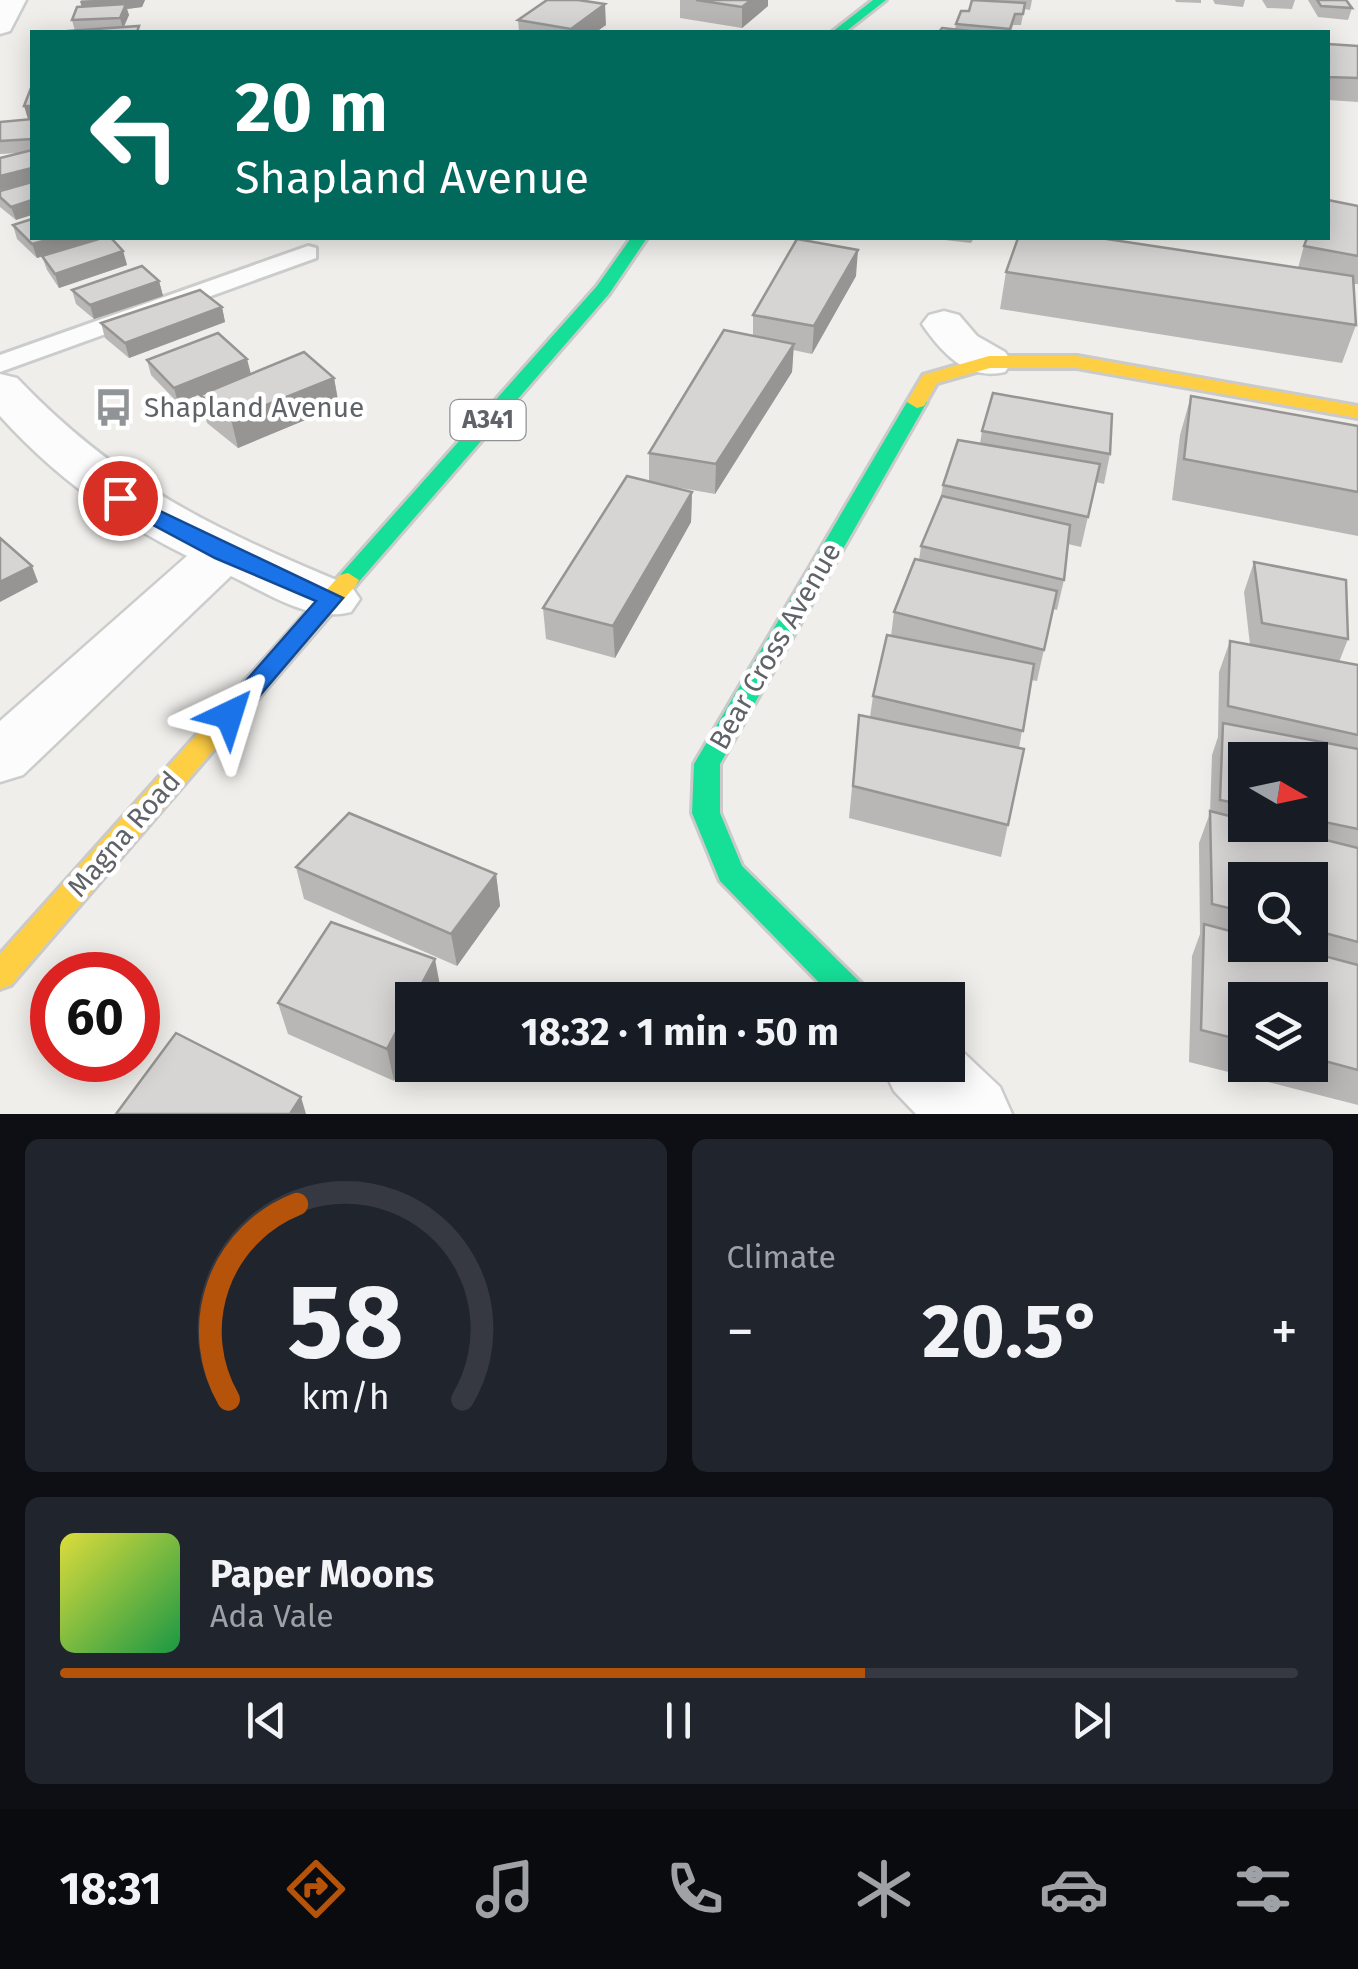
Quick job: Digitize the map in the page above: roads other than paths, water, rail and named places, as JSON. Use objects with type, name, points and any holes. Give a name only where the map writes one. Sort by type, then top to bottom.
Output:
[{"type":"main road","points":[[841,30],[880,0]]},
{"type":"main road","name":"Magna Road","points":[[0,976],[603,290],[638,240]]},
{"type":"main road","name":"Bear Cross Avenue","points":[[839,982],[730,873],[706,813],[706,764],[930,379],[989,362],[1077,362],[1358,412]]},
{"type":"street","points":[[0,25],[12,0]]},
{"type":"street","points":[[944,324],[961,346],[989,362]]},
{"type":"street","points":[[0,388],[32,424],[96,482],[144,514],[223,553],[331,598]]},
{"type":"street","points":[[0,758],[223,553]]},
{"type":"street","points":[[939,1082],[971,1114]]},
{"type":"lane","points":[[0,364],[308,253]]},
{"type":"place","name":"Shapland Avenue","points":[[114,407]]}]
